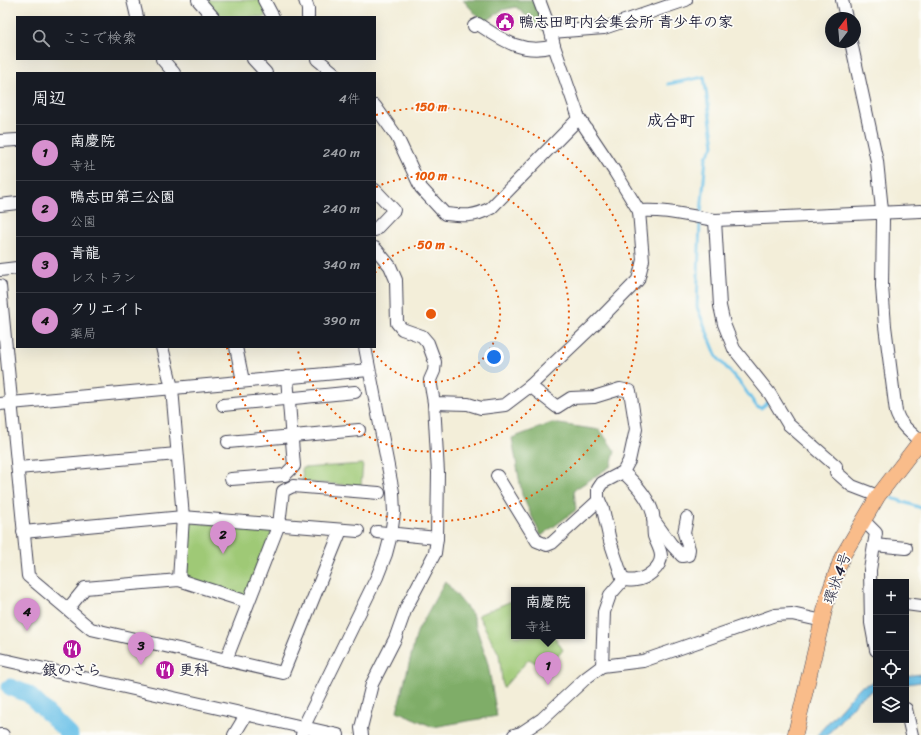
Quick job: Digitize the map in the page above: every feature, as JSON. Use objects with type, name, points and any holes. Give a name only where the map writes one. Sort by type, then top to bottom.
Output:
[{"type":"main road","name":"環状4号","points":[[795,735],[828,596],[842,557],[878,496],[920,440]]},
{"type":"street","points":[[133,0],[137,16]]},
{"type":"street","points":[[198,0],[209,15]]},
{"type":"street","points":[[264,0],[273,16]]},
{"type":"street","points":[[305,0],[308,9],[308,16]]},
{"type":"street","points":[[434,403],[468,404],[481,408],[505,405],[530,386],[593,326],[638,280],[644,260],[639,211],[579,118],[539,0]]},
{"type":"street","points":[[551,32],[604,28],[686,0]]},
{"type":"street","points":[[842,0],[845,12]]},
{"type":"street","points":[[474,26],[478,24],[510,43],[522,48],[535,49],[554,46]]},
{"type":"street","points":[[852,48],[876,153],[882,213],[882,286],[885,326],[896,412],[898,419],[920,440]]},
{"type":"street","points":[[164,60],[173,72]]},
{"type":"street","points":[[254,60],[265,72]]},
{"type":"street","points":[[318,60],[333,72]]},
{"type":"street","points":[[376,107],[397,137],[421,188],[445,214],[461,216],[475,215],[492,208],[579,118]]},
{"type":"street","points":[[0,141],[16,140]]},
{"type":"street","points":[[376,191],[394,210],[376,229]]},
{"type":"street","points":[[0,205],[16,203]]},
{"type":"street","points":[[639,211],[660,210],[686,216],[715,220],[921,211]]},
{"type":"street","points":[[715,220],[720,306],[724,324],[734,349],[770,394],[788,424],[836,466],[836,472],[852,486],[878,496]]},
{"type":"street","points":[[362,735],[361,728],[368,693],[394,640],[406,608],[435,553],[437,538],[438,473],[434,403],[430,380],[434,371],[435,362],[428,342],[422,336],[402,329],[398,323],[396,280],[390,266],[376,249]]},
{"type":"street","points":[[0,270],[16,268]]},
{"type":"street","points":[[0,286],[11,335],[6,403],[18,468],[28,576],[90,629],[283,673],[341,530]]},
{"type":"street","points":[[162,348],[172,388],[183,517],[179,580]]},
{"type":"street","points":[[236,348],[244,381]]},
{"type":"street","points":[[303,731],[377,577],[392,534],[394,513],[393,492],[365,348]]},
{"type":"street","points":[[6,403],[369,370]]},
{"type":"street","points":[[231,479],[285,475],[294,466],[293,436],[287,377]]},
{"type":"street","points":[[530,386],[557,407],[571,398],[594,397],[620,389],[630,391],[636,429],[629,461],[623,472],[602,483],[598,489],[599,500],[603,509],[610,542],[623,580]]},
{"type":"street","points":[[223,405],[355,392]]},
{"type":"street","points":[[228,442],[359,430]]},
{"type":"street","points":[[18,468],[177,454]]},
{"type":"street","points":[[602,666],[604,612],[610,595],[623,580],[637,580],[650,574],[658,566],[661,556],[656,542],[653,519],[649,504],[640,490],[623,472]]},
{"type":"street","points":[[497,476],[537,541],[547,545],[552,543],[599,500]]},
{"type":"street","points":[[226,660],[279,524],[283,491],[293,486],[379,493]]},
{"type":"street","points":[[23,532],[183,517],[358,531]]},
{"type":"street","points":[[653,519],[671,544],[682,556],[688,555],[684,533],[687,518]]},
{"type":"street","points":[[863,520],[876,533],[870,570],[873,593]]},
{"type":"street","points":[[377,532],[437,538]]},
{"type":"street","points":[[874,545],[906,548]]},
{"type":"street","points":[[68,609],[85,588],[179,580],[248,602]]},
{"type":"street","points":[[909,604],[921,606]]},
{"type":"street","points":[[873,608],[871,623],[873,634]]},
{"type":"street","points":[[514,735],[527,732],[586,678],[602,666],[644,661],[775,615],[792,614],[822,621]]},
{"type":"street","points":[[0,659],[246,715],[303,731],[338,735]]},
{"type":"street","points":[[234,735],[246,715]]},
{"type":"street","points":[[909,722],[912,735]]},
{"type":"green space","points":[[202,0],[259,0],[265,11],[265,16],[217,16]]},
{"type":"green space","points":[[463,0],[535,0],[543,31],[516,7],[502,10],[484,23]]},
{"type":"green space","points":[[552,423],[600,430],[615,451],[611,466],[574,490],[576,510],[541,536],[522,495],[512,438]]},
{"type":"green space","points":[[363,464],[361,486],[303,482],[302,468]]},
{"type":"green space","points":[[183,522],[273,528],[248,602],[179,580]]},
{"type":"green space","points":[[445,581],[472,614],[488,664],[497,716],[433,727],[397,711],[417,632]]},
{"type":"green space","points":[[511,601],[511,639],[556,639],[563,650],[546,669],[529,659],[503,688],[499,654],[478,615]]},
{"type":"water","points":[[921,674],[921,682],[909,684],[909,676]]},
{"type":"water","points":[[873,682],[873,690],[859,699],[827,735],[817,735],[860,687]]},
{"type":"waterway","points":[[668,84],[704,77],[714,145],[706,157],[701,214]]},
{"type":"waterway","points":[[700,220],[697,307],[717,357],[741,384],[757,407],[761,408],[771,400]]},
{"type":"waterway","points":[[892,498],[921,508]]},
{"type":"waterway","points":[[10,687],[28,694],[70,735]]},
{"type":"place","name":"鴨志田町内会集会所 青少年の家","points":[[505,22]]},
{"type":"place","name":"鴨志田第三公園","points":[[223,554]]},
{"type":"place","name":"クリエイト","points":[[27,631]]},
{"type":"place","name":"銀のさら","points":[[72,649]]},
{"type":"place","name":"青龍","points":[[141,665]]},
{"type":"place","name":"更科","points":[[165,670]]},
{"type":"place","name":"南慶院","points":[[548,685]]},
{"type":"district","name":"成合町","points":[[671,120]]}]
